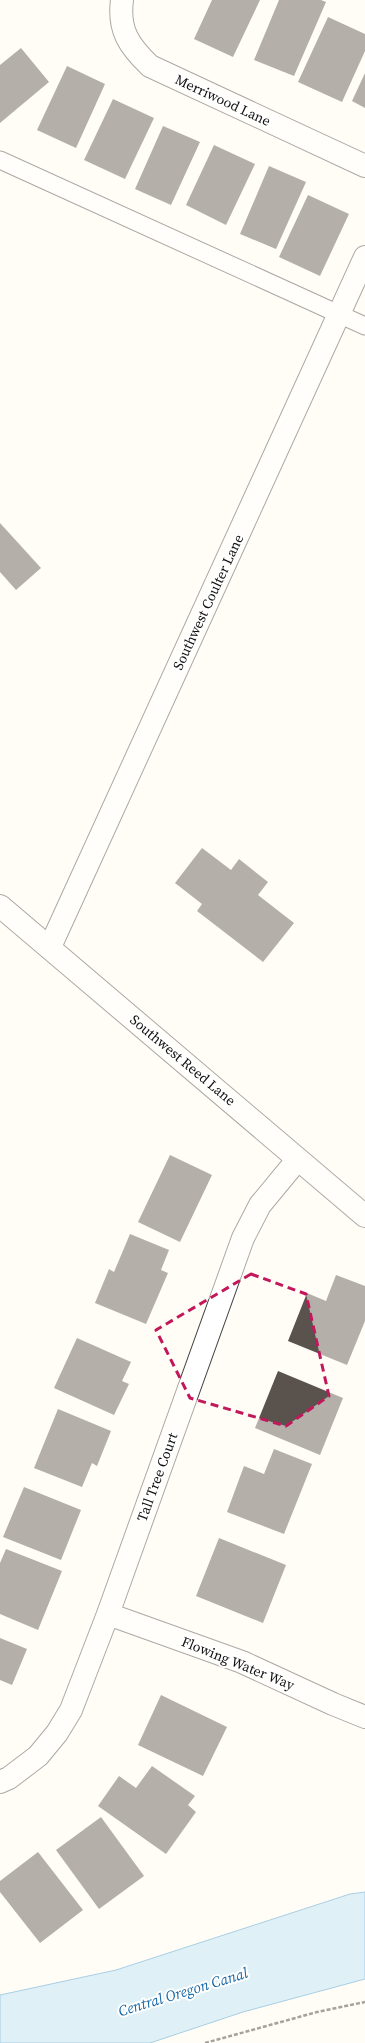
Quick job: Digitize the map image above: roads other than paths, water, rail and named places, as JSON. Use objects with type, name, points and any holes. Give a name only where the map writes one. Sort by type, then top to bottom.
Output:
[{"type":"street","name":"Merriwood Lane","points":[[122,0],[120,12],[124,33],[135,52],[150,66],[365,166]]},
{"type":"street","name":"Southwest Coulter Lane","points":[[50,946],[365,256]]},
{"type":"street","name":"Southwest Reed Lane","points":[[0,906],[50,946],[365,1216]]},
{"type":"street","name":"Tall Tree Court","points":[[0,1782],[10,1778],[38,1756],[58,1733],[71,1710],[108,1614],[243,1238],[260,1205],[298,1159]]},
{"type":"street","name":"Flowing Water Way","points":[[108,1614],[242,1662],[332,1704],[365,1717]]},
{"type":"lane","points":[[0,160],[365,326]]},
{"type":"water","name":"Central Oregon Canal","points":[[365,1892],[365,1979],[243,2012],[150,2043],[0,2043],[0,1995],[116,1970],[350,1894]]}]
